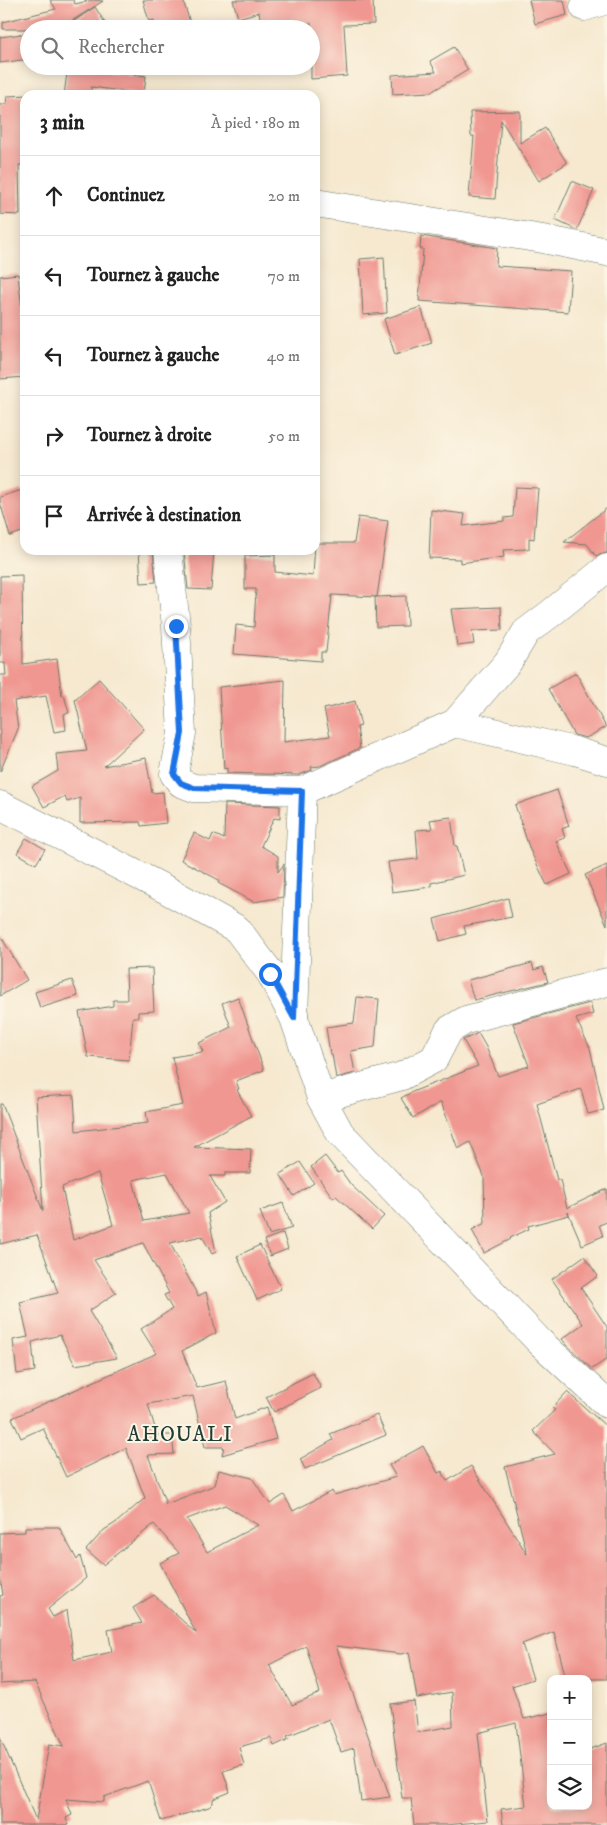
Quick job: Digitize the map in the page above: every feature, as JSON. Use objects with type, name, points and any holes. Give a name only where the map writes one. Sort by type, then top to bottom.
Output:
[{"type":"street","points":[[320,204],[543,239],[607,252]]},
{"type":"street","points":[[169,555],[176,626],[182,733],[174,774],[181,783],[194,788],[302,791],[455,722],[508,662],[526,632],[607,568]]},
{"type":"street","points":[[455,722],[575,751],[607,761]]},
{"type":"street","points":[[294,1018],[302,791]]},
{"type":"street","points":[[0,805],[165,889],[236,929],[270,974],[294,1018],[321,1098],[340,1133],[540,1342],[607,1404]]},
{"type":"street","points":[[321,1098],[402,1076],[434,1059],[449,1030],[466,1020],[607,982]]},
{"type":"building","points":[[50,0],[73,0],[75,4],[93,0],[103,1],[73,20],[20,20],[20,29],[3,29],[3,22],[56,9]]},
{"type":"building","points":[[143,0],[183,0],[189,20],[154,20],[149,20]]},
{"type":"building","points":[[233,0],[373,0],[374,24],[344,25],[347,76],[311,79],[311,75],[320,75],[320,20],[260,20],[259,12],[238,18]]},
{"type":"building","points":[[529,0],[564,0],[567,15],[535,24]]},
{"type":"building","points":[[95,7],[103,20],[76,20]]},
{"type":"building","points":[[20,34],[20,60],[0,63],[0,37]]},
{"type":"building","points":[[454,47],[468,70],[431,92],[393,94],[392,75],[436,72],[430,61]]},
{"type":"building","points":[[67,75],[146,76],[144,90],[114,90],[91,87],[91,90],[65,90]]},
{"type":"building","points":[[20,95],[20,215],[0,214],[0,104],[6,104],[7,96]]},
{"type":"building","points":[[520,111],[520,143],[545,128],[567,163],[539,181],[501,120],[495,199],[469,197],[474,136],[471,136],[470,112]]},
{"type":"building","points":[[572,181],[594,190],[577,230],[555,220]]},
{"type":"building","points":[[421,236],[497,248],[496,266],[571,271],[568,312],[419,301],[423,249],[420,249]]},
{"type":"building","points":[[384,257],[387,313],[363,315],[360,259]]},
{"type":"building","points":[[18,274],[20,292],[20,377],[0,379],[0,276]]},
{"type":"building","points":[[421,307],[432,343],[395,355],[384,319]]},
{"type":"building","points":[[515,487],[538,488],[534,539],[529,538],[529,549],[503,550],[504,557],[460,563],[460,559],[429,558],[431,510],[465,514],[463,526],[504,521],[504,518],[513,517]]},
{"type":"building","points":[[20,491],[20,533],[10,536],[0,497]]},
{"type":"building","points":[[607,508],[607,553],[596,556],[587,544],[564,542]]},
{"type":"building","points":[[358,517],[388,521],[377,597],[332,595],[326,652],[321,652],[321,661],[234,654],[236,625],[254,627],[256,589],[245,589],[245,556],[275,555],[275,572],[313,576],[314,555],[320,555],[320,543],[354,543]]},
{"type":"building","points":[[139,555],[153,555],[156,582],[141,583]]},
{"type":"building","points":[[185,555],[214,555],[211,590],[188,589]]},
{"type":"building","points":[[22,575],[23,664],[57,659],[62,696],[64,695],[69,713],[64,714],[66,730],[54,732],[46,696],[14,701],[18,729],[0,772],[0,675],[6,675],[5,663],[0,663],[0,576]]},
{"type":"building","points":[[406,596],[407,626],[376,627],[375,597]]},
{"type":"building","points":[[501,607],[502,630],[472,631],[474,644],[457,646],[451,609]]},
{"type":"building","points":[[576,673],[606,727],[586,738],[574,735],[548,689]]},
{"type":"building","points":[[99,679],[144,729],[104,766],[146,758],[152,793],[163,792],[166,823],[141,826],[140,822],[80,823],[80,798],[67,802],[65,796],[44,807],[32,786],[58,771],[56,754],[87,751],[75,700]]},
{"type":"building","points":[[285,680],[284,742],[330,736],[324,709],[355,701],[361,726],[357,727],[360,748],[320,766],[311,767],[312,770],[299,775],[227,773],[227,768],[224,769],[219,687]]},
{"type":"building","points":[[557,790],[569,826],[562,829],[565,838],[556,841],[571,874],[547,885],[530,850],[515,805]]},
{"type":"building","points":[[225,804],[280,806],[280,819],[274,818],[261,846],[278,856],[278,872],[284,864],[283,897],[254,902],[218,883],[219,880],[181,860],[194,833],[210,841],[213,834],[224,839]]},
{"type":"building","points":[[451,817],[455,846],[457,846],[464,875],[431,883],[431,887],[392,892],[388,862],[418,859],[416,830],[432,829],[430,820]]},
{"type":"building","points":[[26,838],[45,849],[36,864],[17,853]]},
{"type":"building","points":[[607,865],[607,925],[585,875]]},
{"type":"building","points":[[508,898],[512,917],[464,926],[466,934],[440,941],[434,919]]},
{"type":"building","points":[[0,935],[27,980],[0,996]]},
{"type":"building","points":[[532,963],[534,970],[543,967],[548,982],[474,1000],[468,980]]},
{"type":"building","points":[[152,968],[154,1011],[138,1012],[138,1017],[133,1017],[129,1060],[88,1057],[79,1012],[113,1006],[113,1000],[127,1000],[126,969]]},
{"type":"building","points":[[72,980],[78,996],[40,1008],[35,992]]},
{"type":"building","points":[[238,997],[264,1070],[236,1081],[239,1089],[237,1090],[251,1116],[194,1147],[251,1149],[250,1173],[225,1173],[225,1176],[210,1176],[225,1202],[208,1213],[216,1252],[212,1254],[202,1236],[170,1243],[198,1296],[206,1292],[216,1333],[182,1351],[197,1388],[226,1381],[235,1419],[267,1407],[276,1439],[222,1455],[224,1447],[205,1447],[193,1396],[148,1404],[157,1435],[172,1435],[174,1454],[148,1455],[166,1504],[215,1485],[219,1470],[252,1478],[270,1504],[284,1495],[293,1511],[332,1491],[334,1495],[396,1477],[389,1465],[423,1446],[438,1473],[442,1471],[447,1481],[471,1466],[527,1554],[505,1467],[555,1454],[533,1431],[555,1410],[552,1408],[567,1392],[607,1427],[607,1679],[592,1679],[592,1675],[565,1675],[554,1632],[522,1644],[533,1679],[512,1686],[524,1719],[547,1714],[547,1810],[592,1810],[592,1749],[607,1743],[607,1825],[503,1825],[501,1809],[526,1806],[516,1723],[478,1733],[488,1821],[446,1825],[414,1825],[411,1798],[402,1798],[390,1704],[414,1701],[418,1732],[453,1726],[452,1692],[417,1698],[409,1652],[401,1654],[336,1646],[390,1797],[361,1801],[354,1748],[341,1752],[329,1719],[287,1736],[289,1739],[274,1746],[271,1738],[239,1747],[244,1765],[223,1771],[230,1792],[213,1799],[213,1803],[209,1807],[161,1821],[148,1781],[104,1797],[104,1802],[66,1799],[72,1815],[66,1818],[68,1825],[0,1825],[0,1737],[36,1820],[49,1744],[64,1746],[35,1682],[0,1684],[0,1596],[3,1595],[0,1577],[0,1533],[25,1532],[25,1527],[59,1527],[77,1560],[80,1556],[86,1578],[48,1609],[53,1617],[67,1610],[74,1660],[112,1652],[108,1630],[142,1623],[133,1608],[154,1595],[196,1633],[160,1563],[179,1553],[154,1524],[103,1565],[86,1550],[104,1530],[117,1522],[145,1498],[126,1448],[66,1477],[43,1428],[21,1438],[12,1418],[156,1353],[141,1329],[172,1309],[164,1295],[169,1293],[143,1243],[94,1260],[116,1293],[89,1311],[117,1358],[75,1365],[60,1335],[32,1342],[35,1371],[17,1374],[13,1340],[28,1337],[20,1302],[58,1293],[37,1235],[0,1244],[0,1104],[2,1104],[43,1211],[36,1097],[74,1095],[76,1131],[148,1123],[146,1112],[183,1105],[172,1057],[203,1052],[199,1043],[231,1027],[222,1003]],"holes":[[[98,1173],[113,1225],[73,1240],[62,1187]],[[167,1173],[189,1213],[144,1221],[133,1180]],[[225,1505],[258,1525],[207,1552],[187,1519]],[[306,1646],[320,1693],[292,1705],[269,1665]]]},
{"type":"building","points":[[357,997],[379,999],[375,1047],[351,1051],[355,1073],[336,1078],[326,1027],[354,1023]]},
{"type":"building","points":[[590,1003],[593,1014],[576,1019],[590,1048],[604,1110],[588,1114],[581,1089],[537,1104],[557,1180],[560,1180],[567,1208],[607,1189],[607,1222],[599,1225],[603,1236],[582,1245],[568,1212],[569,1215],[528,1226],[529,1229],[484,1253],[472,1230],[485,1223],[484,1176],[470,1142],[458,1149],[441,1102],[413,1118],[401,1098],[478,1066],[463,1040],[478,1033],[498,1076],[529,1066],[513,1023]]},
{"type":"building","points":[[325,1156],[338,1173],[341,1171],[351,1185],[384,1216],[372,1229],[336,1196],[333,1198],[311,1167]]},
{"type":"building","points":[[300,1162],[314,1183],[294,1196],[280,1174]]},
{"type":"building","points":[[283,1203],[292,1228],[269,1235],[260,1211]]},
{"type":"building","points":[[283,1233],[288,1249],[270,1256],[264,1240]]},
{"type":"building","points":[[260,1245],[281,1289],[257,1300],[237,1256]]},
{"type":"building","points":[[584,1256],[598,1276],[581,1288],[607,1327],[607,1359],[592,1369],[562,1339],[583,1324],[552,1279]]},
{"type":"building","points":[[313,1373],[321,1388],[274,1412],[266,1397]]},
{"type":"building","points":[[377,1415],[386,1435],[305,1469],[300,1459],[333,1440],[330,1434]]},
{"type":"district","name":"AHOUALI","points":[[180,1434]]},
{"type":"route","points":[[176,626],[182,733],[174,774],[181,783],[194,788],[302,791],[294,1018],[270,974]]}]
